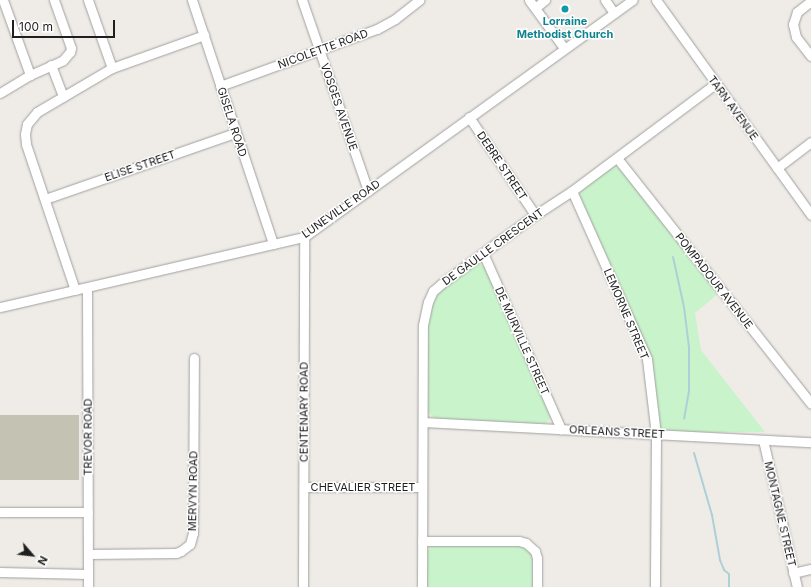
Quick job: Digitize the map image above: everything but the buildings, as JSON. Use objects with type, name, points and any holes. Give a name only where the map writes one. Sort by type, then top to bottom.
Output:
[{"type":"street","points":[[4,0],[30,75]]},
{"type":"street","points":[[0,93],[30,75],[66,57],[71,48],[54,0]]},
{"type":"street","points":[[88,0],[112,68]]},
{"type":"street","name":"GISELA ROAD","points":[[192,0],[273,244]]},
{"type":"street","name":"VOSGES AVENUE","points":[[302,0],[368,191]]},
{"type":"street","name":"NICOLETTE ROAD","points":[[220,86],[381,28],[420,0]]},
{"type":"street","points":[[545,0],[532,4],[564,48]]},
{"type":"street","points":[[604,0],[614,13]]},
{"type":"street","name":"LUNEVILLE ROAD","points":[[0,307],[304,237],[564,48],[633,0]]},
{"type":"street","name":"TARN AVENUE","points":[[656,0],[715,84],[811,215]]},
{"type":"street","points":[[811,1],[797,12],[792,24],[796,37],[811,56]]},
{"type":"street","points":[[75,290],[26,144],[25,134],[27,124],[36,112],[112,68],[204,35]]},
{"type":"street","points":[[52,65],[63,97]]},
{"type":"street","name":"DE GAULLE CRESCENT","points":[[422,587],[423,325],[428,302],[433,291],[483,252],[572,191],[715,84]]},
{"type":"street","name":"DEBRE STREET","points":[[469,117],[535,215]]},
{"type":"street","name":"ELISE STREET","points":[[45,199],[235,133]]},
{"type":"street","points":[[777,168],[811,142]]},
{"type":"street","name":"POMPADOUR AVENUE","points":[[617,158],[811,404]]},
{"type":"street","name":"LEMORNE STREET","points":[[572,191],[647,359],[656,435],[656,587]]},
{"type":"street","name":"CENTENARY ROAD","points":[[303,587],[304,237]]},
{"type":"street","name":"DE MURVILLE STREET","points":[[483,252],[561,429]]},
{"type":"street","name":"TREVOR ROAD","points":[[87,288],[88,587]]},
{"type":"street","name":"MERVYN ROAD","points":[[88,554],[176,553],[190,544],[193,533],[194,358]]},
{"type":"street","name":"ORLEANS STREET","points":[[423,422],[811,442]]},
{"type":"street","name":"MONTAGNE STREET","points":[[763,440],[797,587]]},
{"type":"street","name":"CHEVALIER STREET","points":[[304,487],[422,487]]},
{"type":"street","points":[[0,512],[88,512]]},
{"type":"street","points":[[422,541],[519,541],[526,543],[535,551],[537,558],[537,587]]},
{"type":"street","points":[[794,573],[811,568]]},
{"type":"street","points":[[0,572],[88,574]]},
{"type":"shaded area","points":[[0,415],[79,415],[79,480],[0,480]]},
{"type":"green space","points":[[613,166],[623,170],[680,246],[719,293],[695,313],[701,350],[765,432],[685,432],[665,431],[660,427],[649,354],[580,197],[582,188]]},
{"type":"green space","points":[[480,264],[486,268],[551,413],[549,420],[545,424],[435,419],[428,412],[428,311],[438,292],[473,265]]},
{"type":"green space","points":[[517,544],[528,549],[532,554],[533,587],[426,587],[426,554],[432,545]]},
{"type":"waterway","points":[[673,257],[684,307],[689,347],[689,391],[684,419]]},
{"type":"waterway","points":[[694,453],[712,515],[720,560],[724,570],[729,574],[729,587]]},
{"type":"place","name":"Lorraine Methodist Church","points":[[565,9]]}]
